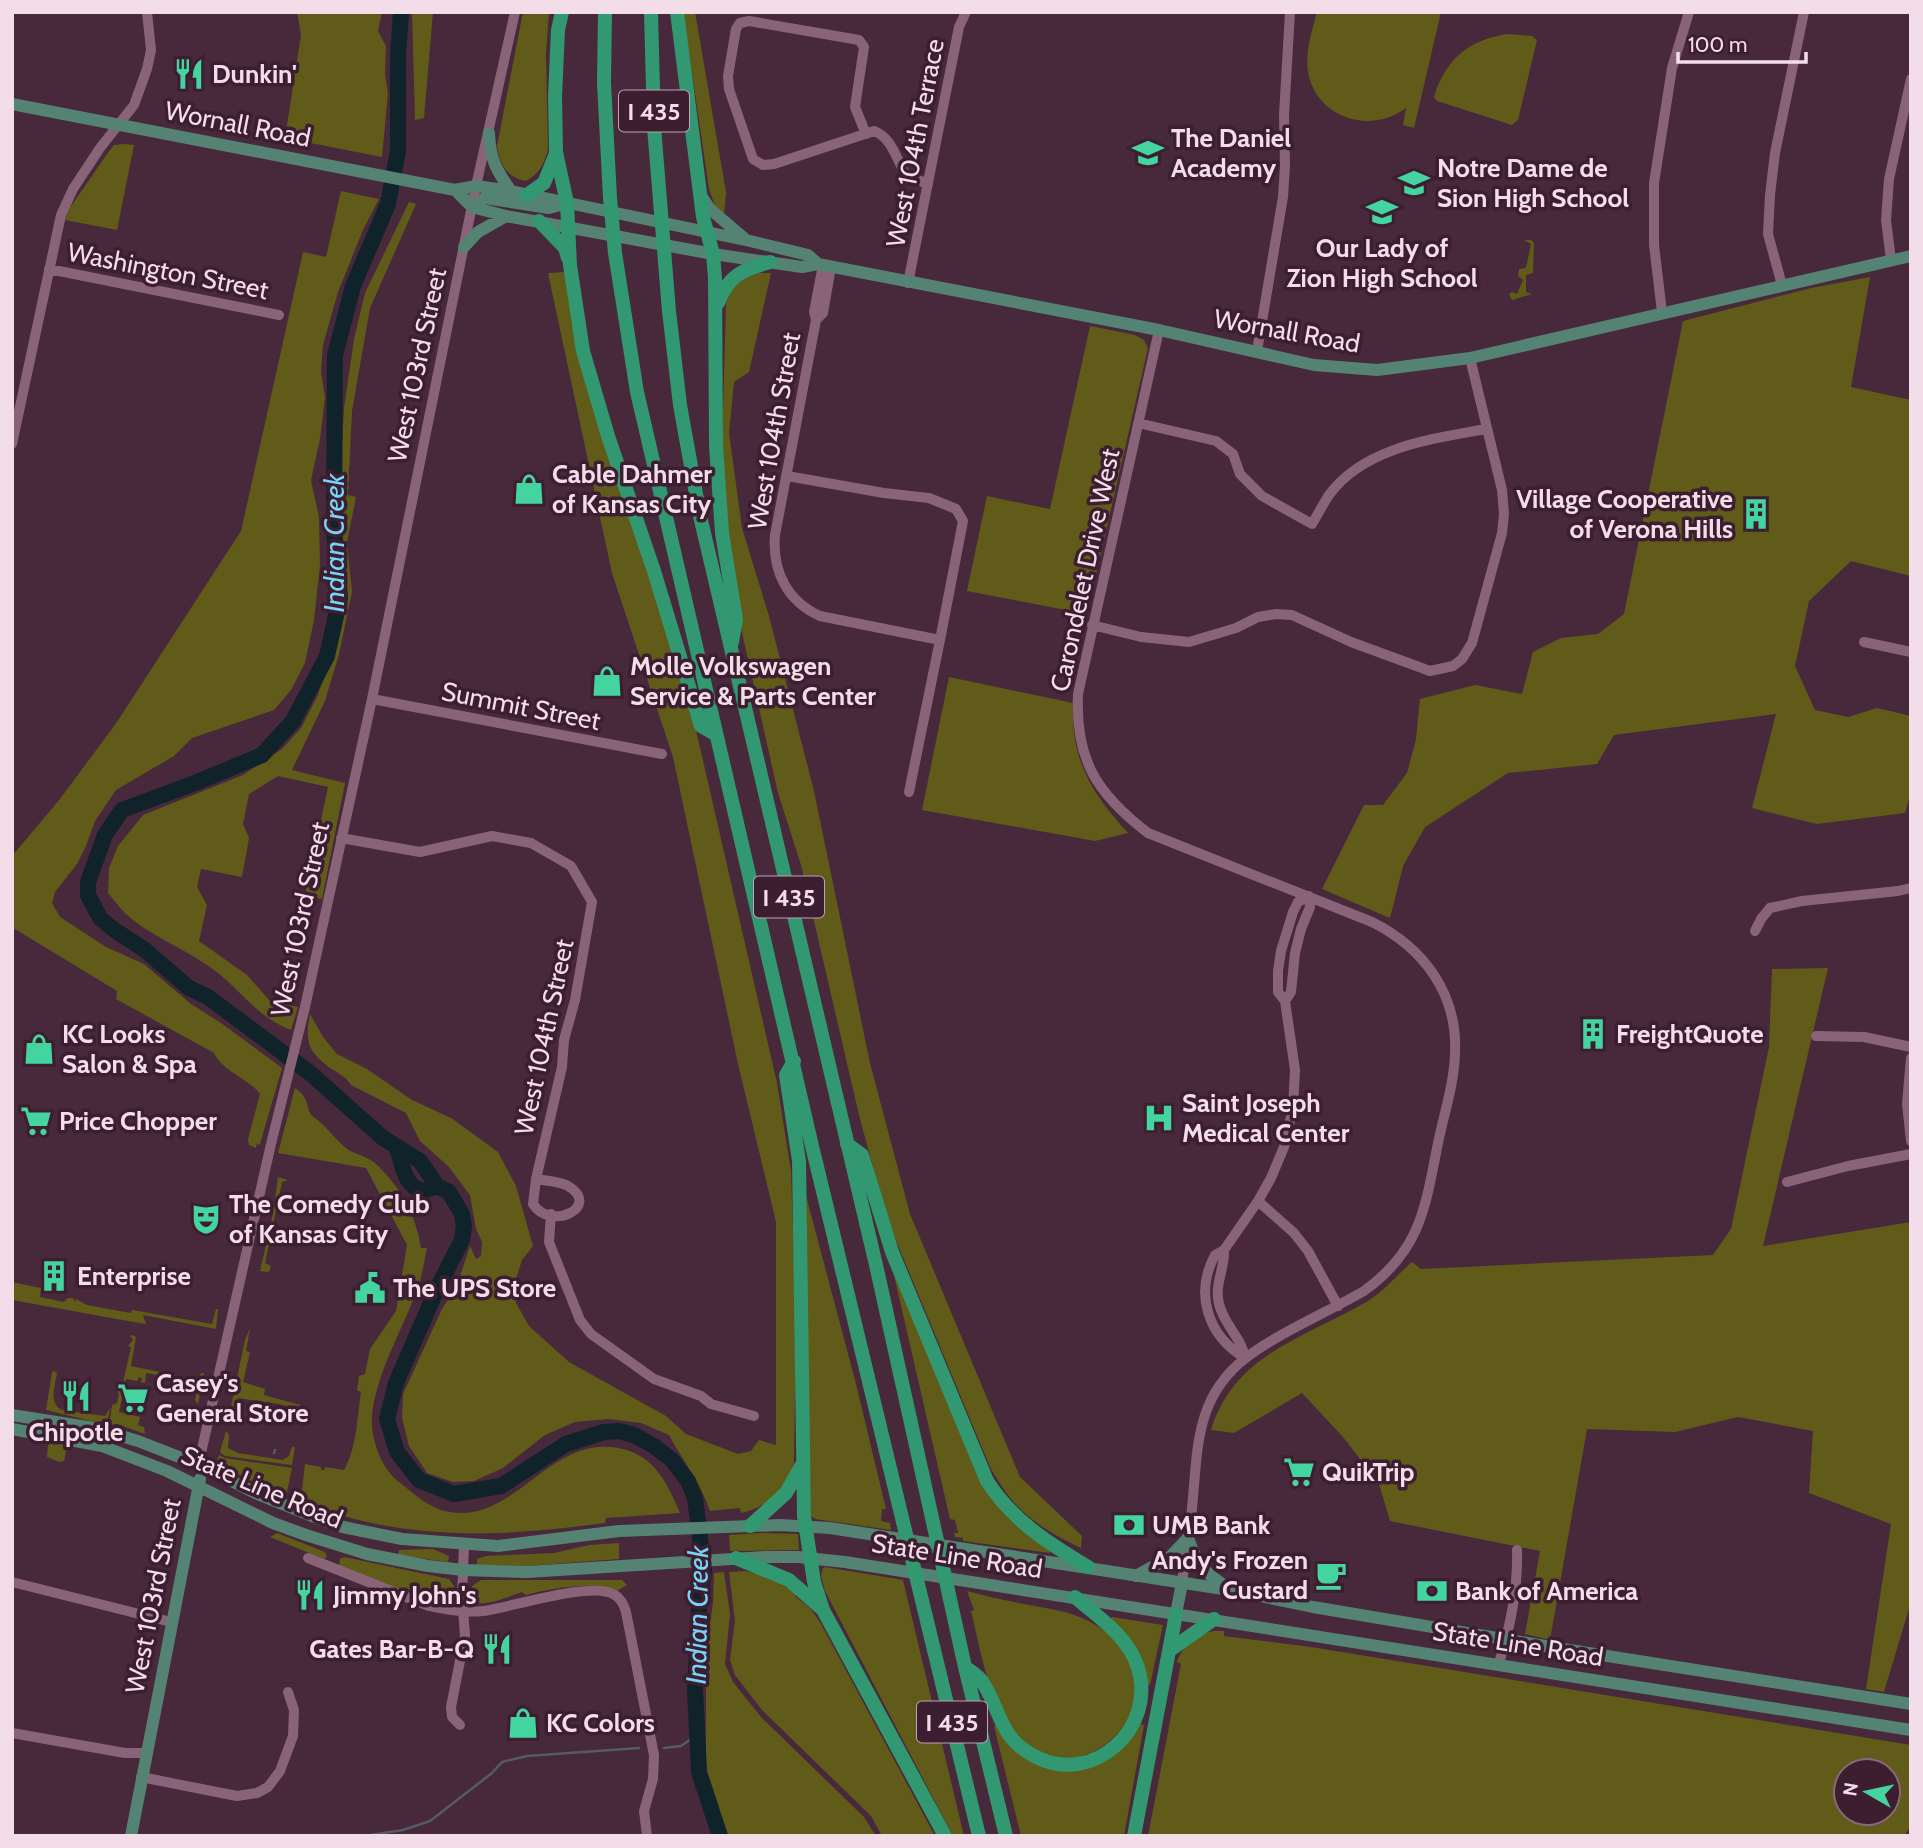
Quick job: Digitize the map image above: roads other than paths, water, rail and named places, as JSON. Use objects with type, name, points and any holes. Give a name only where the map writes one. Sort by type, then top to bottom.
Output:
[{"type":"highway","points":[[562,12],[558,30],[555,96],[556,152],[567,203],[570,265]]},
{"type":"highway","name":"I 435","points":[[605,12],[605,105],[610,198],[615,253],[637,393],[829,1219],[979,1836]]},
{"type":"highway","name":"I 435","points":[[651,12],[654,127],[664,259],[680,405],[700,516],[1006,1836]]},
{"type":"highway","points":[[677,12],[699,193],[705,232],[713,254],[716,311],[716,445],[722,533],[736,619],[731,650]]},
{"type":"highway","points":[[527,195],[544,183],[552,169],[556,152]]},
{"type":"highway","points":[[539,221],[565,248],[583,351],[601,411],[654,571],[701,726],[715,734]]},
{"type":"highway","points":[[716,311],[723,291],[737,274],[770,262]]},
{"type":"highway","points":[[794,1062],[786,1074],[799,1161],[806,1526],[814,1582],[823,1610],[945,1836]]},
{"type":"highway","points":[[847,1144],[862,1156],[892,1251],[987,1481],[1006,1507],[1028,1529],[1088,1567]]},
{"type":"highway","points":[[750,1527],[786,1493],[804,1462]]},
{"type":"highway","points":[[736,1558],[789,1580],[823,1610]]},
{"type":"highway","points":[[965,1667],[981,1679],[1005,1730],[1033,1755],[1048,1762],[1066,1765],[1083,1763],[1104,1755],[1127,1735],[1137,1719],[1142,1698],[1140,1676],[1133,1655],[1119,1636],[1075,1597]]},
{"type":"highway","points":[[1134,1836],[1176,1614]]},
{"type":"highway","points":[[1170,1650],[1214,1619]]},
{"type":"main road","name":"Wornall Road","points":[[12,104],[117,126],[178,134],[455,190],[477,186],[511,191],[747,240],[807,255],[824,265]]},
{"type":"main road","points":[[489,132],[490,155],[497,172],[511,191]]},
{"type":"main road","points":[[455,190],[472,207],[485,198],[549,208],[567,203]]},
{"type":"main road","points":[[699,193],[710,209],[747,240]]},
{"type":"main road","name":"Wornall Road","points":[[472,207],[506,216],[713,254],[802,267],[824,265],[1158,330],[1314,365],[1377,370],[1470,358],[1911,256]]},
{"type":"main road","points":[[464,247],[478,232],[506,216]]},
{"type":"main road","name":"State Line Road","points":[[12,1415],[94,1428],[138,1441],[202,1466],[281,1504],[343,1527],[402,1539],[498,1546],[620,1531],[806,1526],[1088,1567],[1236,1591],[1325,1609],[1911,1704]]},
{"type":"main road","name":"State Line Road","points":[[12,1429],[102,1446],[198,1485],[247,1510],[306,1535],[367,1554],[463,1570],[527,1572],[773,1556],[812,1558],[1499,1663],[1911,1730]]},
{"type":"main road","name":"West 103rd Street","points":[[131,1836],[202,1466]]},
{"type":"main road","points":[[1136,1576],[1169,1557],[1188,1538],[1199,1566],[1210,1576],[1236,1591]]},
{"type":"main road","points":[[1176,1614],[1182,1583]]},
{"type":"street","points":[[12,444],[61,215],[93,158],[134,105],[151,50],[147,12]]},
{"type":"street","name":"West 103rd Street","points":[[202,1466],[201,1453],[305,1007],[372,698],[472,207],[515,12]]},
{"type":"street","name":"West 104th Terrace","points":[[908,283],[959,27],[966,12]]},
{"type":"street","points":[[1257,351],[1283,197],[1284,115],[1290,12]]},
{"type":"street","points":[[1662,312],[1653,223],[1654,183],[1672,68],[1689,12]]},
{"type":"street","points":[[1782,285],[1769,234],[1770,195],[1775,153],[1804,12]]},
{"type":"street","points":[[866,134],[855,107],[864,47],[859,40],[749,21],[740,23],[736,29],[727,76],[752,159],[763,165],[774,164],[866,134],[874,131],[880,133],[894,149],[906,175],[928,184]]},
{"type":"street","points":[[1891,260],[1886,219],[1889,184],[1911,79]]},
{"type":"street","name":"West 104th Street","points":[[824,265],[823,313],[816,320],[775,535],[777,567],[788,593],[803,607],[820,616],[940,640]]},
{"type":"street","name":"Washington Street","points":[[49,269],[279,315]]},
{"type":"street","name":"Carondelet Drive West","points":[[1158,330],[1078,694],[1077,714],[1084,753],[1104,793],[1121,812],[1148,833],[1372,922],[1413,947],[1440,984],[1451,1012],[1455,1038],[1451,1080],[1427,1196],[1417,1231],[1409,1246],[1390,1270],[1364,1291],[1245,1358]]},
{"type":"street","points":[[1092,625],[1141,637],[1189,642],[1236,628],[1258,617],[1292,615],[1351,642],[1430,671],[1453,666],[1462,659],[1472,643],[1502,533],[1504,514],[1502,490],[1470,358]]},
{"type":"street","points":[[1138,423],[1216,441],[1233,454],[1240,474],[1262,496],[1312,524],[1329,495],[1368,461],[1429,440],[1486,429]]},
{"type":"street","points":[[787,476],[929,498],[949,505],[961,514],[963,521],[909,792]]},
{"type":"street","points":[[1864,642],[1911,652]]},
{"type":"street","name":"Summit Street","points":[[372,698],[662,754]]},
{"type":"street","name":"West 104th Street","points":[[341,838],[420,852],[492,836],[531,843],[571,866],[592,902],[575,1000],[564,1040],[562,1067],[536,1179],[533,1204],[541,1213],[551,1214]]},
{"type":"street","points":[[1755,931],[1770,908],[1802,901],[1898,891],[1911,887]]},
{"type":"street","points":[[1182,1583],[1202,1420],[1219,1387],[1245,1358],[1243,1345],[1219,1306],[1217,1281],[1225,1262],[1224,1250],[1258,1201],[1281,1156],[1293,1108],[1295,1070],[1285,1001],[1291,992],[1294,953],[1310,908],[1309,896]]},
{"type":"street","points":[[1816,1037],[1864,1037],[1911,1047]]},
{"type":"street","points":[[1911,1058],[1907,1104],[1911,1141]]},
{"type":"street","points":[[1787,1182],[1868,1161],[1911,1154]]},
{"type":"street","points":[[536,1179],[566,1185],[578,1198],[574,1213],[565,1217],[551,1214],[549,1242],[580,1320],[591,1334],[654,1379],[701,1396],[710,1404],[754,1416]]},
{"type":"street","points":[[1258,1201],[1294,1233],[1308,1251],[1338,1306]]},
{"type":"street","points":[[460,1725],[452,1717],[451,1707],[465,1635],[464,1545]]},
{"type":"street","points":[[1499,1663],[1506,1639],[1517,1550]]},
{"type":"street","name":"State Line Road","points":[[308,1558],[429,1606],[463,1611],[481,1611],[541,1596],[594,1591],[614,1594],[622,1602],[626,1612],[654,1755],[653,1779],[644,1811],[647,1836]]},
{"type":"street","points":[[12,1582],[171,1622]]},
{"type":"street","points":[[141,1777],[237,1796],[257,1793],[268,1787],[280,1771],[293,1736],[293,1710],[288,1692]]},
{"type":"street","points":[[12,1733],[125,1753],[146,1753]]},
{"type":"waterway","name":"Indian Creek","points":[[401,12],[398,151],[388,204],[353,286],[335,355],[334,529],[340,598],[327,656],[293,721],[262,755],[122,810],[105,835],[88,882],[88,895],[100,918],[113,929],[145,950],[189,988],[208,997],[310,1073],[383,1138],[420,1161],[437,1186],[449,1192],[462,1214],[462,1240],[437,1289],[396,1383],[387,1419],[397,1452],[419,1480],[454,1494],[501,1486],[566,1444],[604,1432],[619,1431],[634,1435],[654,1446],[672,1460],[688,1481],[695,1498],[704,1570],[699,1608],[695,1689],[699,1772],[720,1836]]},
{"type":"waterway","name":"Indian Creek","points":[[396,1147],[411,1184],[423,1191],[437,1186]]},
{"type":"waterway","points":[[664,1748],[681,1746],[697,1735]]},
{"type":"waterway","points":[[364,1836],[403,1830],[430,1821],[492,1773],[502,1762],[527,1756],[639,1748]]},
{"type":"place","name":"Dunkin'","points":[[189,74]]},
{"type":"place","name":"The Daniel Academy","points":[[1148,153]]},
{"type":"place","name":"Notre Dame de Sion High School","points":[[1414,183]]},
{"type":"place","name":"Our Lady of Zion High School","points":[[1382,212]]},
{"type":"place","name":"Cable Dahmer of Kansas City","points":[[529,489]]},
{"type":"place","name":"Village Cooperative of Verona Hills","points":[[1756,514]]},
{"type":"place","name":"Molle Volkswagen Service & Parts Center","points":[[607,681]]},
{"type":"place","name":"FreightQuote","points":[[1593,1034]]},
{"type":"place","name":"KC Looks Salon & Spa","points":[[39,1049]]},
{"type":"place","name":"Saint Joseph Medical Center","points":[[1159,1118]]},
{"type":"place","name":"Price Chopper","points":[[36,1121]]},
{"type":"place","name":"The Comedy Club of Kansas City","points":[[206,1219]]},
{"type":"place","name":"Enterprise","points":[[54,1276]]},
{"type":"place","name":"The UPS Store","points":[[370,1288]]},
{"type":"place","name":"Chipotle","points":[[76,1396]]},
{"type":"place","name":"Casey's General Store","points":[[133,1398]]},
{"type":"place","name":"QuikTrip","points":[[1299,1472]]},
{"type":"place","name":"UMB Bank","points":[[1129,1525]]},
{"type":"place","name":"Andy's Frozen Custard","points":[[1331,1575]]},
{"type":"place","name":"Bank of America","points":[[1432,1591]]},
{"type":"place","name":"Jimmy John's","points":[[310,1595]]},
{"type":"place","name":"Gates Bar-B-Q","points":[[497,1649]]},
{"type":"place","name":"KC Colors","points":[[523,1723]]}]
